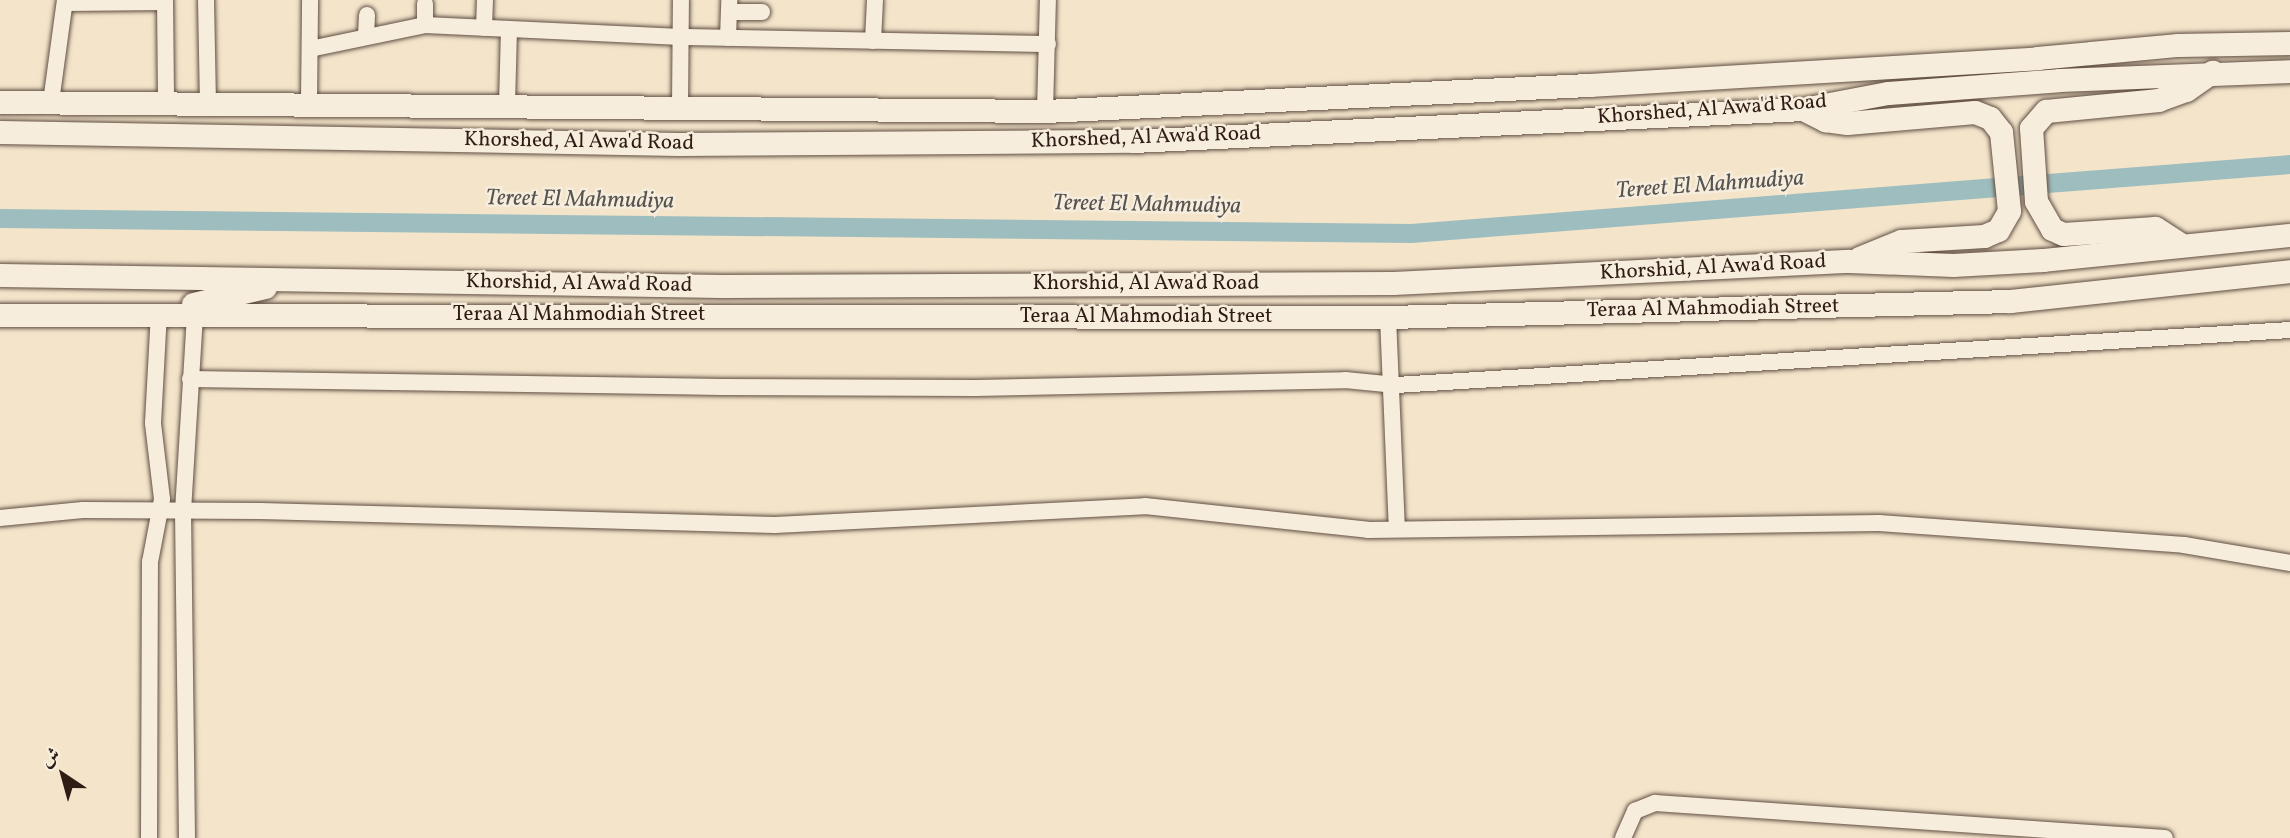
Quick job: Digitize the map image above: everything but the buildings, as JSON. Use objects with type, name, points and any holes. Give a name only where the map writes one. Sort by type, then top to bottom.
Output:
[{"type":"main road","name":"Khorshed, Al Awa'd Road","points":[[0,102],[309,102],[1045,111],[1602,85],[2037,58],[2178,45],[2290,43]]},
{"type":"main road","name":"Khorshed, Al Awa'd Road","points":[[0,132],[678,144],[1133,141],[1803,109],[1888,93],[2212,72],[2290,71]]},
{"type":"main road","points":[[2180,244],[2155,228],[2063,234],[2048,226],[2036,201],[2029,136],[2034,122],[2046,111],[2158,100],[2186,90],[2212,72]]},
{"type":"main road","points":[[113,103],[218,136]]},
{"type":"main road","points":[[1803,109],[1825,120],[1847,123],[1975,112],[1990,118],[2001,132],[2009,211],[2003,225],[1991,234],[1900,242],[1849,261]]},
{"type":"main road","name":"Khorshid, Al Awa'd Road","points":[[0,275],[722,286],[1393,283],[1849,261],[2017,262],[2290,235]]},
{"type":"main road","name":"Teraa Al Mahmodiah Street","points":[[0,315],[159,312],[1388,317],[2010,301],[2290,271]]},
{"type":"main road","points":[[159,312],[298,279]]},
{"type":"street","points":[[206,0],[208,103]]},
{"type":"street","points":[[309,102],[310,0]]},
{"type":"street","points":[[484,28],[485,0]]},
{"type":"street","points":[[680,107],[681,0]]},
{"type":"street","points":[[873,41],[875,0]]},
{"type":"street","points":[[1045,111],[1048,0]]},
{"type":"street","points":[[51,102],[65,1],[165,1],[166,103]]},
{"type":"street","points":[[425,4],[425,25]]},
{"type":"street","points":[[728,38],[729,6],[762,12]]},
{"type":"street","points":[[366,35],[367,15]]},
{"type":"street","points":[[310,49],[366,35],[425,25],[681,37],[1048,44]]},
{"type":"street","points":[[507,105],[509,29]]},
{"type":"street","points":[[149,838],[150,562],[162,499],[153,423],[159,312]]},
{"type":"street","points":[[187,838],[183,511],[195,313]]},
{"type":"street","points":[[1388,317],[1397,528]]},
{"type":"street","points":[[190,379],[748,387],[1345,380],[1390,384],[2290,331]]},
{"type":"street","points":[[0,518],[83,510],[555,516],[775,525],[1145,506],[1367,530],[1879,523],[2014,536],[2184,545],[2290,563]]},
{"type":"street","points":[[1623,838],[1635,811],[1655,803],[2165,838]]},
{"type":"waterway","name":"Tereet El Mahmudiya","points":[[0,218],[1411,233],[2290,164]]}]
